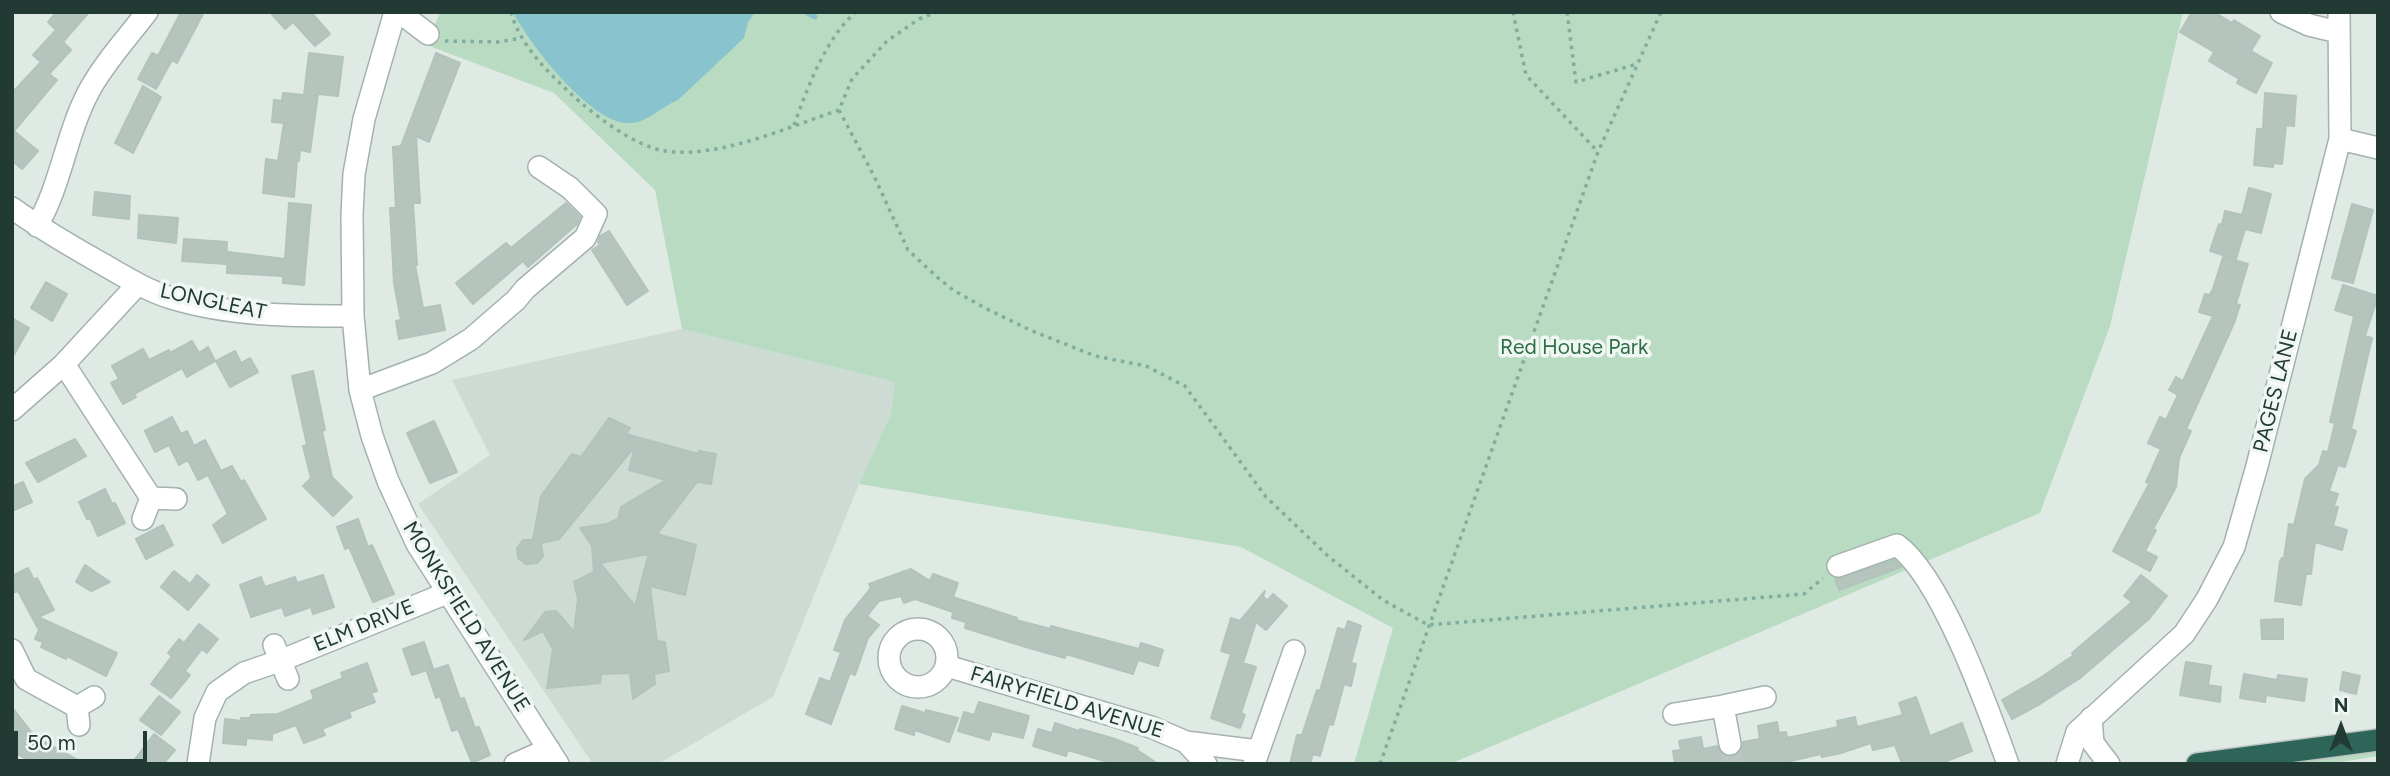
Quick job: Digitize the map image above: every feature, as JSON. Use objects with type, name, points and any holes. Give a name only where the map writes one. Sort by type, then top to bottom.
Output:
[{"type":"highway","points":[[2197,764],[2378,740]]},
{"type":"street","points":[[37,226],[51,201],[77,118],[90,89],[147,12]]},
{"type":"street","points":[[397,12],[428,34]]},
{"type":"street","name":"MONKSFIELD AVENUE","points":[[397,12],[364,119],[354,174],[353,316],[360,390],[388,481],[417,544],[553,756]]},
{"type":"street","points":[[2281,12],[2309,25],[2339,22]]},
{"type":"street","name":"PAGES LANE","points":[[2067,764],[2077,732],[2184,634],[2207,599],[2234,547],[2258,466],[2340,139],[2339,22]]},
{"type":"street","points":[[2340,139],[2378,148]]},
{"type":"street","points":[[360,390],[432,363],[471,339],[516,300],[524,289],[585,238],[596,214],[569,188],[539,167]]},
{"type":"street","name":"LONGLEAT","points":[[12,208],[37,226],[138,284],[171,298],[279,316],[353,316]]},
{"type":"street","points":[[12,410],[64,364],[138,284]]},
{"type":"street","points":[[64,364],[151,498]]},
{"type":"street","points":[[151,498],[176,499]]},
{"type":"street","points":[[143,519],[151,498]]},
{"type":"street","points":[[1838,566],[1897,545],[1908,553],[1928,583],[1973,671],[2008,764]]},
{"type":"street","name":"ELM DRIVE","points":[[198,764],[205,718],[217,692],[244,673],[282,662],[447,593]]},
{"type":"street","points":[[12,650],[26,680],[83,710]]},
{"type":"street","name":"FAIRYFIELD AVENUE","points":[[947,666],[1151,727],[1186,742],[1256,757],[1294,651]]},
{"type":"street","points":[[1674,714],[1765,697]]},
{"type":"street","points":[[1723,706],[1730,744]]},
{"type":"street","points":[[2091,718],[2093,743],[2109,764]]},
{"type":"street","name":"FAIRYFIELD AVENUE","points":[[1186,742],[1206,764]]},
{"type":"street","points":[[515,764],[553,756]]},
{"type":"path","points":[[510,12],[521,38],[553,76],[582,104],[632,139],[664,151],[714,151],[839,110],[852,79],[887,41],[919,19],[937,12]]},
{"type":"path","points":[[794,125],[816,69],[829,46],[856,12]]},
{"type":"path","points":[[1513,12],[1526,75],[1598,152]]},
{"type":"path","points":[[1566,12],[1576,82],[1637,64]]},
{"type":"path","points":[[1380,764],[1598,152],[1661,12]]},
{"type":"path","points":[[428,34],[439,41],[499,42],[521,38]]},
{"type":"path","points":[[839,110],[874,176],[908,250],[937,277],[974,302],[1030,330],[1095,356],[1146,366],[1185,386],[1266,497],[1328,556],[1383,600],[1428,625],[1804,594],[1838,566]]},
{"type":"shaded area","points":[[682,329],[895,382],[891,413],[859,484],[773,697],[658,764],[593,764],[418,504],[490,455],[452,380]]},
{"type":"green space","name":"Red House Park","points":[[441,12],[2183,12],[2110,326],[2040,513],[1450,764],[1354,764],[1393,628],[1241,547],[859,484],[891,413],[895,382],[682,329],[655,190],[554,93],[424,44]]},
{"type":"green space","points":[[2378,750],[2378,756],[2329,764],[2269,764]]},
{"type":"water","points":[[513,12],[755,12],[748,22],[744,38],[678,100],[646,119],[625,123],[610,118],[578,95],[546,60]]},
{"type":"building","points":[[56,12],[89,12],[63,42],[71,50],[49,74],[57,80],[14,131],[38,151],[22,169],[12,161],[12,93],[41,62],[33,55],[56,30],[48,22]]},
{"type":"building","points":[[181,12],[204,12],[177,63],[172,60],[156,89],[138,79],[152,53],[158,56]]},
{"type":"building","points":[[270,12],[311,12],[330,34],[315,46],[293,22],[285,29]]},
{"type":"building","points":[[2192,12],[2214,12],[2232,23],[2234,20],[2260,36],[2251,51],[2272,63],[2256,93],[2237,83],[2239,79],[2209,61],[2214,52],[2180,32]]},
{"type":"building","points":[[309,53],[343,57],[338,96],[318,94],[310,152],[300,150],[299,161],[297,160],[294,197],[263,193],[266,159],[278,161],[284,123],[272,122],[274,100],[282,101],[283,93],[304,95]]},
{"type":"building","points":[[436,53],[460,63],[429,142],[416,136],[420,203],[413,203],[415,265],[423,308],[440,305],[445,330],[399,339],[396,321],[401,320],[394,283],[390,208],[396,208],[393,147],[401,146]]},
{"type":"building","points":[[143,86],[161,97],[133,153],[115,143]]},
{"type":"building","points":[[2265,93],[2296,96],[2294,126],[2286,125],[2282,164],[2274,163],[2273,167],[2254,165],[2257,129],[2263,129]]},
{"type":"building","points":[[2249,188],[2271,194],[2261,233],[2245,229],[2236,259],[2210,251],[2219,224],[2222,225],[2225,211],[2242,215]]},
{"type":"building","points":[[95,192],[130,196],[129,219],[93,215]]},
{"type":"building","points":[[289,203],[311,205],[304,285],[283,283],[283,276],[227,273],[228,252],[285,259]]},
{"type":"building","points":[[566,203],[580,217],[577,224],[528,267],[523,261],[473,304],[456,283],[506,243],[511,248]]},
{"type":"building","points":[[2352,204],[2373,210],[2353,283],[2332,278]]},
{"type":"building","points":[[139,215],[178,218],[176,243],[138,238]]},
{"type":"building","points":[[609,231],[648,291],[627,305],[592,250],[600,245],[600,236]]},
{"type":"building","points":[[184,239],[227,242],[226,264],[182,261]]},
{"type":"building","points":[[2223,257],[2248,264],[2236,304],[2240,305],[2186,429],[2191,431],[2179,458],[2176,487],[2153,529],[2156,530],[2145,551],[2157,557],[2150,571],[2113,551],[2149,484],[2146,482],[2161,449],[2148,443],[2160,417],[2166,420],[2178,395],[2169,390],[2176,377],[2183,381],[2213,316],[2199,312],[2205,294],[2210,295],[2213,289]]},
{"type":"building","points":[[46,282],[67,294],[52,321],[31,308]]},
{"type":"building","points":[[2343,285],[2378,296],[2365,336],[2372,338],[2351,429],[2356,431],[2345,467],[2338,465],[2329,491],[2338,494],[2333,526],[2347,530],[2342,550],[2315,542],[2311,574],[2306,574],[2301,605],[2275,601],[2280,561],[2284,558],[2289,524],[2294,525],[2305,479],[2319,465],[2323,451],[2328,452],[2335,423],[2330,422],[2354,316],[2335,310]]},
{"type":"building","points":[[12,318],[29,328],[12,358]]},
{"type":"building","points":[[192,341],[199,353],[208,347],[215,361],[187,377],[182,368],[134,394],[136,397],[123,404],[111,383],[119,379],[112,366],[143,349],[149,360]]},
{"type":"building","points":[[235,351],[241,363],[250,358],[258,372],[230,387],[216,361]]},
{"type":"building","points":[[313,371],[332,477],[352,497],[333,516],[303,486],[311,478],[303,446],[307,445],[292,376]]},
{"type":"building","points":[[172,417],[181,434],[187,431],[194,446],[205,440],[221,471],[232,466],[241,482],[244,480],[266,519],[223,543],[213,525],[228,514],[208,475],[198,480],[188,460],[179,465],[169,445],[155,452],[145,431]]},
{"type":"building","points":[[609,418],[630,428],[626,434],[698,454],[699,451],[716,454],[711,484],[697,482],[657,534],[696,545],[685,595],[650,586],[657,641],[665,642],[669,671],[654,674],[655,684],[633,699],[630,673],[601,674],[600,683],[547,688],[553,649],[543,631],[524,640],[545,612],[556,611],[574,632],[578,599],[574,582],[594,572],[592,546],[580,528],[607,524],[618,519],[621,507],[666,480],[629,470],[635,446],[559,539],[541,543],[543,556],[537,563],[526,564],[518,558],[517,548],[523,540],[533,540],[541,496],[572,454],[581,457]],"holes":[[[649,554],[635,606],[600,563]]]},
{"type":"building","points":[[434,421],[457,472],[430,483],[407,433]]},
{"type":"building","points":[[75,439],[86,456],[38,482],[26,463]]},
{"type":"building","points":[[23,482],[32,502],[12,511],[12,487]]},
{"type":"building","points":[[105,489],[125,523],[98,536],[79,502]]},
{"type":"building","points":[[358,519],[368,547],[372,545],[394,594],[373,602],[349,547],[345,549],[337,527]]},
{"type":"building","points":[[163,525],[173,545],[146,559],[136,539]]},
{"type":"building","points":[[1894,560],[1901,567],[1839,590],[1835,579]]},
{"type":"building","points":[[85,565],[110,582],[91,591],[76,582]]},
{"type":"building","points":[[28,568],[34,580],[37,578],[54,610],[38,617],[117,653],[106,676],[67,656],[66,659],[41,647],[43,642],[35,639],[39,630],[18,591],[12,593],[12,576]]},
{"type":"building","points":[[911,569],[930,581],[933,574],[958,583],[953,597],[1017,618],[1016,620],[1051,629],[1051,626],[1139,649],[1141,643],[1163,650],[1158,666],[1138,660],[1133,674],[1066,654],[1065,658],[965,628],[966,622],[952,618],[953,612],[915,599],[904,603],[901,596],[879,601],[867,616],[879,625],[868,638],[855,675],[850,673],[831,724],[806,714],[820,678],[830,682],[841,652],[834,650],[845,620],[871,588],[869,584]]},
{"type":"building","points":[[174,571],[190,584],[197,575],[209,585],[188,610],[161,587]]},
{"type":"building","points":[[323,575],[334,607],[313,614],[311,607],[285,616],[282,607],[251,617],[240,585],[261,577],[265,587],[295,577],[297,583]]},
{"type":"building","points":[[2141,575],[2167,596],[2149,619],[2080,678],[2012,719],[2002,700],[2074,655],[2072,653],[2132,602],[2124,596]]},
{"type":"building","points":[[1265,591],[1263,597],[1268,600],[1273,594],[1287,606],[1266,630],[1256,622],[1243,663],[1256,667],[1241,713],[1245,715],[1240,728],[1211,718],[1231,654],[1221,651],[1231,618],[1240,621]]},
{"type":"building","points":[[2283,619],[2283,639],[2262,639],[2261,620]]},
{"type":"building","points":[[1348,621],[1361,626],[1351,663],[1356,664],[1351,686],[1344,684],[1333,725],[1329,724],[1320,756],[1313,754],[1310,764],[1290,764],[1297,735],[1302,735],[1317,690],[1320,691],[1338,628],[1345,630]]},
{"type":"building","points":[[199,624],[218,639],[207,653],[202,649],[185,671],[190,675],[171,698],[151,684],[172,656],[168,653],[179,639],[184,643]]},
{"type":"building","points":[[424,642],[433,668],[412,675],[403,649]]},
{"type":"building","points":[[2186,662],[2211,666],[2208,685],[2221,687],[2220,702],[2180,695]]},
{"type":"building","points":[[367,663],[377,691],[371,693],[375,702],[349,712],[351,717],[322,729],[325,735],[304,743],[296,725],[272,734],[272,740],[246,738],[246,745],[223,743],[225,719],[241,721],[241,718],[250,718],[251,715],[278,714],[314,699],[311,691],[343,678],[341,673]]},
{"type":"building","points":[[448,665],[460,699],[464,698],[475,728],[479,727],[490,755],[472,763],[458,729],[452,731],[440,696],[436,698],[427,672]]},
{"type":"building","points":[[2343,672],[2360,676],[2356,694],[2340,690]]},
{"type":"building","points":[[2244,674],[2277,680],[2278,675],[2307,679],[2304,701],[2266,695],[2265,702],[2240,698]]},
{"type":"building","points":[[159,696],[180,712],[161,735],[140,720]]},
{"type":"building","points":[[1916,697],[1930,736],[1962,723],[1972,751],[1939,764],[1902,764],[1895,745],[1873,750],[1871,743],[1841,753],[1822,757],[1821,754],[1791,761],[1791,764],[1675,764],[1673,751],[1681,750],[1679,741],[1701,737],[1703,749],[1717,746],[1725,756],[1733,757],[1742,749],[1743,742],[1760,739],[1758,726],[1777,722],[1779,733],[1786,732],[1787,738],[1838,727],[1837,721],[1855,717],[1857,727],[1903,715],[1899,703]]},
{"type":"building","points":[[979,702],[1029,716],[1023,738],[992,731],[989,740],[958,731],[964,712],[974,715]]},
{"type":"building","points":[[902,706],[958,718],[949,742],[915,730],[914,735],[895,729]]},
{"type":"building","points":[[12,707],[35,737],[85,764],[36,764],[12,751]]},
{"type":"building","points":[[1055,723],[1138,748],[1137,750],[1158,764],[1114,764],[1068,750],[1066,756],[1033,746],[1038,729],[1052,733]]},
{"type":"building","points":[[154,734],[175,750],[163,764],[143,764],[135,759]]},
{"type":"waterway","points":[[806,12],[815,17]]},
{"type":"tunnel","points":[[1730,744],[1733,764]]}]
